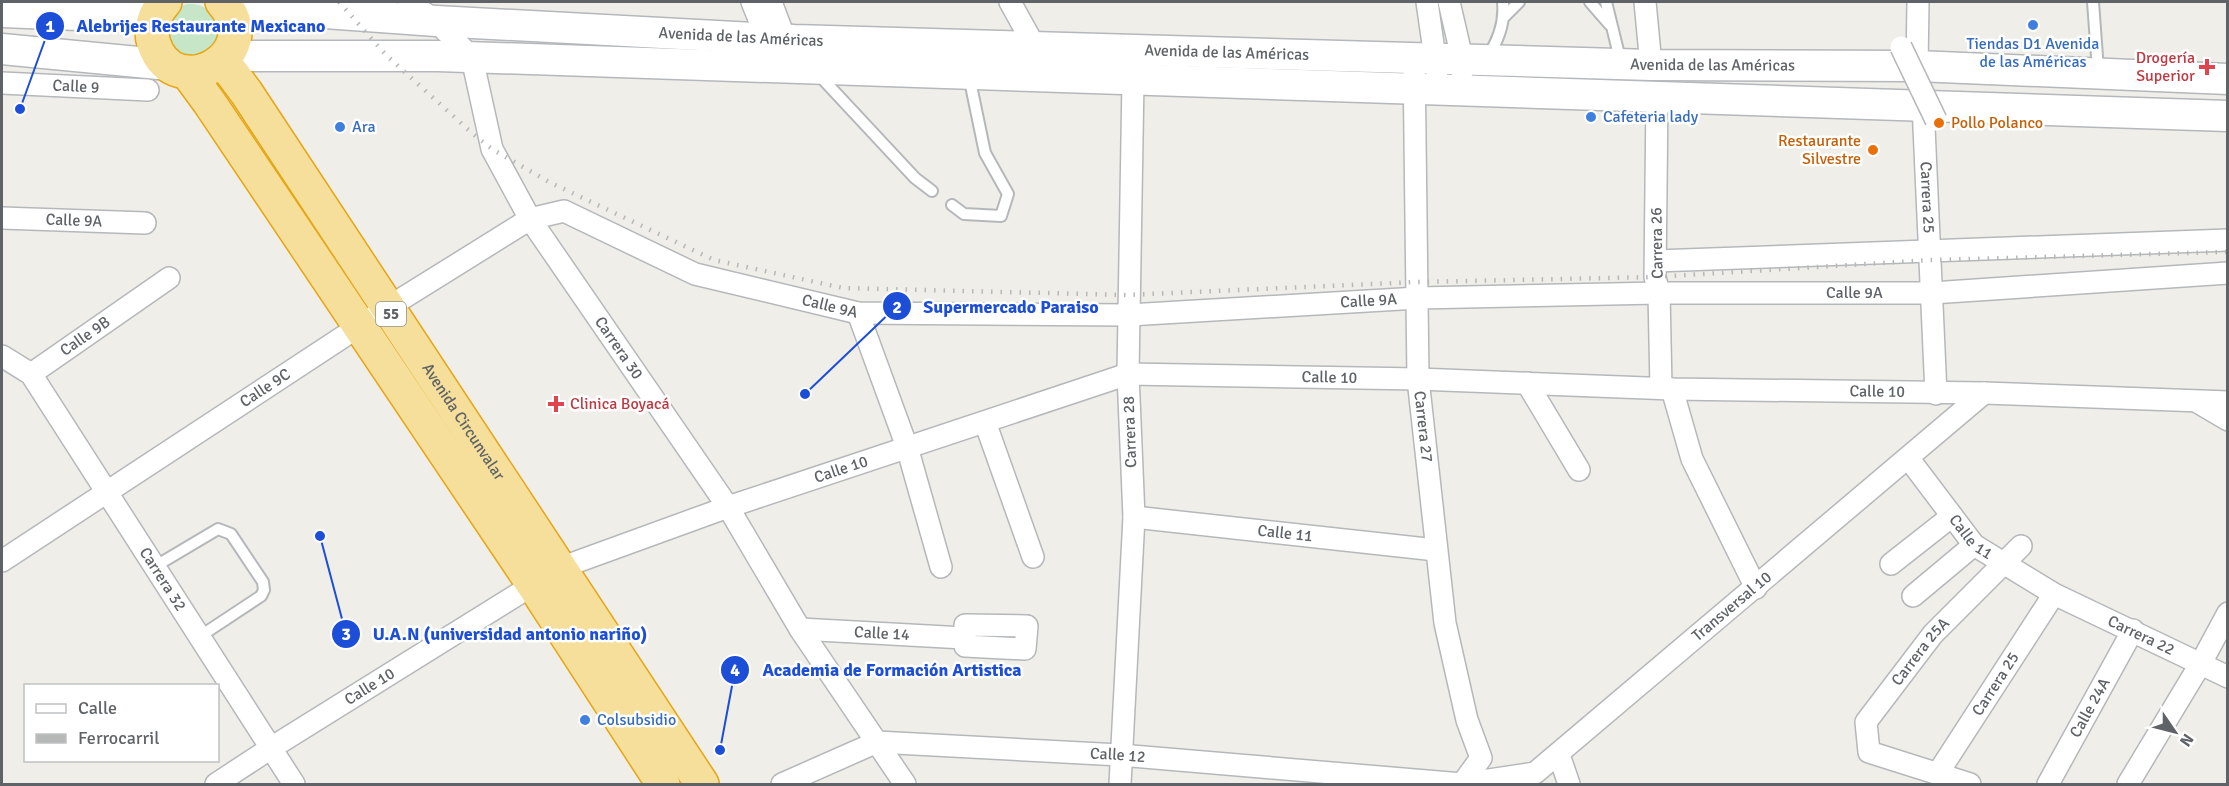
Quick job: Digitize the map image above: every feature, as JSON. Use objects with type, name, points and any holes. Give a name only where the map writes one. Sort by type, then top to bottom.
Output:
[{"type":"highway","points":[[178,69],[206,71],[224,58],[233,44],[234,31],[232,18],[224,4]]},
{"type":"highway","name":"55","points":[[158,7],[152,37],[155,46],[178,69]]},
{"type":"highway","name":"Avenida Circunvalar","points":[[224,58],[387,308],[546,576],[663,784]]},
{"type":"highway","name":"Avenida Circunvalar","points":[[178,69],[209,102],[359,327],[702,784]]},
{"type":"main road","name":"Avenida de las Américas","points":[[224,4],[432,11],[782,39],[986,65],[1133,80],[1931,110],[2228,116]]},
{"type":"main road","points":[[2,12],[158,7]]},
{"type":"main road","points":[[782,39],[804,69]]},
{"type":"main road","name":"Avenida de las Américas","points":[[224,58],[438,56],[804,69],[986,65],[1035,47],[1651,65],[1906,59],[2098,74],[2228,80]]},
{"type":"main road","points":[[2,49],[178,69]]},
{"type":"street","points":[[409,2],[432,11],[472,58]]},
{"type":"street","points":[[752,2],[782,39]]},
{"type":"street","points":[[771,2],[782,39]]},
{"type":"street","points":[[1010,2],[1035,47]]},
{"type":"street","name":"Carrera 27","points":[[1427,2],[1449,58],[1438,90]]},
{"type":"street","name":"Carrera 27","points":[[1449,2],[1449,58],[1438,90],[1418,298],[1418,379],[1445,623],[1467,720],[1481,758],[1462,784]]},
{"type":"street","points":[[1645,2],[1651,65]]},
{"type":"street","points":[[1918,2],[1906,59],[1931,110]]},
{"type":"street","points":[[432,11],[438,56]]},
{"type":"street","name":"Carrera 30","points":[[472,58],[492,149],[530,219],[728,507],[800,629],[906,784]]},
{"type":"street","name":"Carrera 28","points":[[1120,784],[1134,517],[1128,374],[1133,80]]},
{"type":"street","name":"Calle 9","points":[[2,83],[148,90]]},
{"type":"street","name":"Carrera 26","points":[[1657,99],[1656,261],[1666,389],[1692,459],[1756,588]]},
{"type":"street","name":"Carrera 25","points":[[1931,110],[1930,252],[1936,394]]},
{"type":"street","name":"Calle 9A","points":[[530,219],[564,211],[694,274],[858,313],[1129,315],[1418,298],[1659,293],[1932,293],[2228,273]]},
{"type":"street","name":"Calle 9A","points":[[2,218],[145,223]]},
{"type":"street","name":"Calle 9C","points":[[2,561],[387,308],[530,219]]},
{"type":"street","points":[[1656,261],[2228,240]]},
{"type":"street","name":"Calle 9B","points":[[31,374],[169,278]]},
{"type":"street","points":[[858,313],[907,447],[941,567]]},
{"type":"street","points":[[2,356],[31,374]]},
{"type":"street","name":"Carrera 32","points":[[31,374],[294,784]]},
{"type":"street","name":"Calle 10","points":[[216,784],[546,576],[728,507],[1128,374],[1418,379],[1666,389],[1984,393],[2228,402]]},
{"type":"street","points":[[1527,383],[1579,470]]},
{"type":"street","name":"Transversal 10","points":[[1462,784],[1535,772],[1909,459],[1984,393]]},
{"type":"street","points":[[2198,402],[2228,420]]},
{"type":"street","points":[[985,422],[1034,557]]},
{"type":"street","name":"Calle 11","points":[[1909,459],[1974,545],[2003,566],[2054,594]]},
{"type":"street","points":[[1891,564],[1952,516]]},
{"type":"street","name":"Calle 11","points":[[1134,517],[1436,550]]},
{"type":"street","points":[[1913,596],[1974,545]]},
{"type":"street","name":"Carrera 25A","points":[[1938,773],[1869,752],[1866,722],[1933,634],[2021,546]]},
{"type":"street","name":"Carrera 25","points":[[1938,773],[2054,594]]},
{"type":"street","name":"Carrera 22","points":[[2054,594],[2228,677]]},
{"type":"street","points":[[2128,784],[2201,663],[2228,613]]},
{"type":"street","name":"Calle 14","points":[[800,629],[964,638]]},
{"type":"street","name":"Calle 24A","points":[[2048,784],[2133,630]]},
{"type":"street","name":"Calle 12","points":[[782,784],[877,742],[1120,755],[1462,784]]},
{"type":"street","points":[[1559,754],[1569,784]]},
{"type":"street","points":[[1938,773],[1970,784]]},
{"type":"lane","points":[[1449,58],[1496,44],[1504,17],[1503,2]]},
{"type":"lane","points":[[1504,17],[1519,2]]},
{"type":"lane","points":[[1590,2],[1615,33]]},
{"type":"lane","points":[[1606,2],[1621,63]]},
{"type":"lane","points":[[2093,2],[2098,74]]},
{"type":"lane","points":[[952,205],[964,214],[1001,216],[1008,194],[985,153],[986,65]]},
{"type":"lane","points":[[804,69],[915,178],[932,191]]},
{"type":"lane","points":[[154,567],[218,529],[231,534],[263,582],[264,590],[261,596],[199,637]]},
{"type":"green space","points":[[187,4],[204,7],[220,28],[213,51],[188,59],[168,43],[170,19],[180,7]]},
{"type":"railway","points":[[339,2],[386,55],[473,134],[492,149],[549,182],[714,260],[843,288],[1126,295],[1417,282],[1655,277],[1930,260],[2228,252]]},
{"type":"place","name":"Tiendas D1 Avenida de las Américas","points":[[2033,25]]},
{"type":"place","name":"Drogería Superior","points":[[2207,67]]},
{"type":"place","name":"Alebrijes Restaurante Mexicano","points":[[20,109]]},
{"type":"place","name":"Cafeteria lady","points":[[1591,117]]},
{"type":"place","name":"Pollo Polanco","points":[[1939,123]]},
{"type":"place","name":"Ara","points":[[340,127]]},
{"type":"place","name":"Restaurante Silvestre","points":[[1873,150]]},
{"type":"place","name":"Supermercado Paraiso","points":[[805,394]]},
{"type":"place","name":"Clinica Boyacá","points":[[556,404]]},
{"type":"place","name":"U.A.N (universidad antonio nariño)","points":[[320,536]]},
{"type":"place","name":"Colsubsidio","points":[[585,720]]},
{"type":"place","name":"Academia de Formación Artistica","points":[[720,750]]}]
